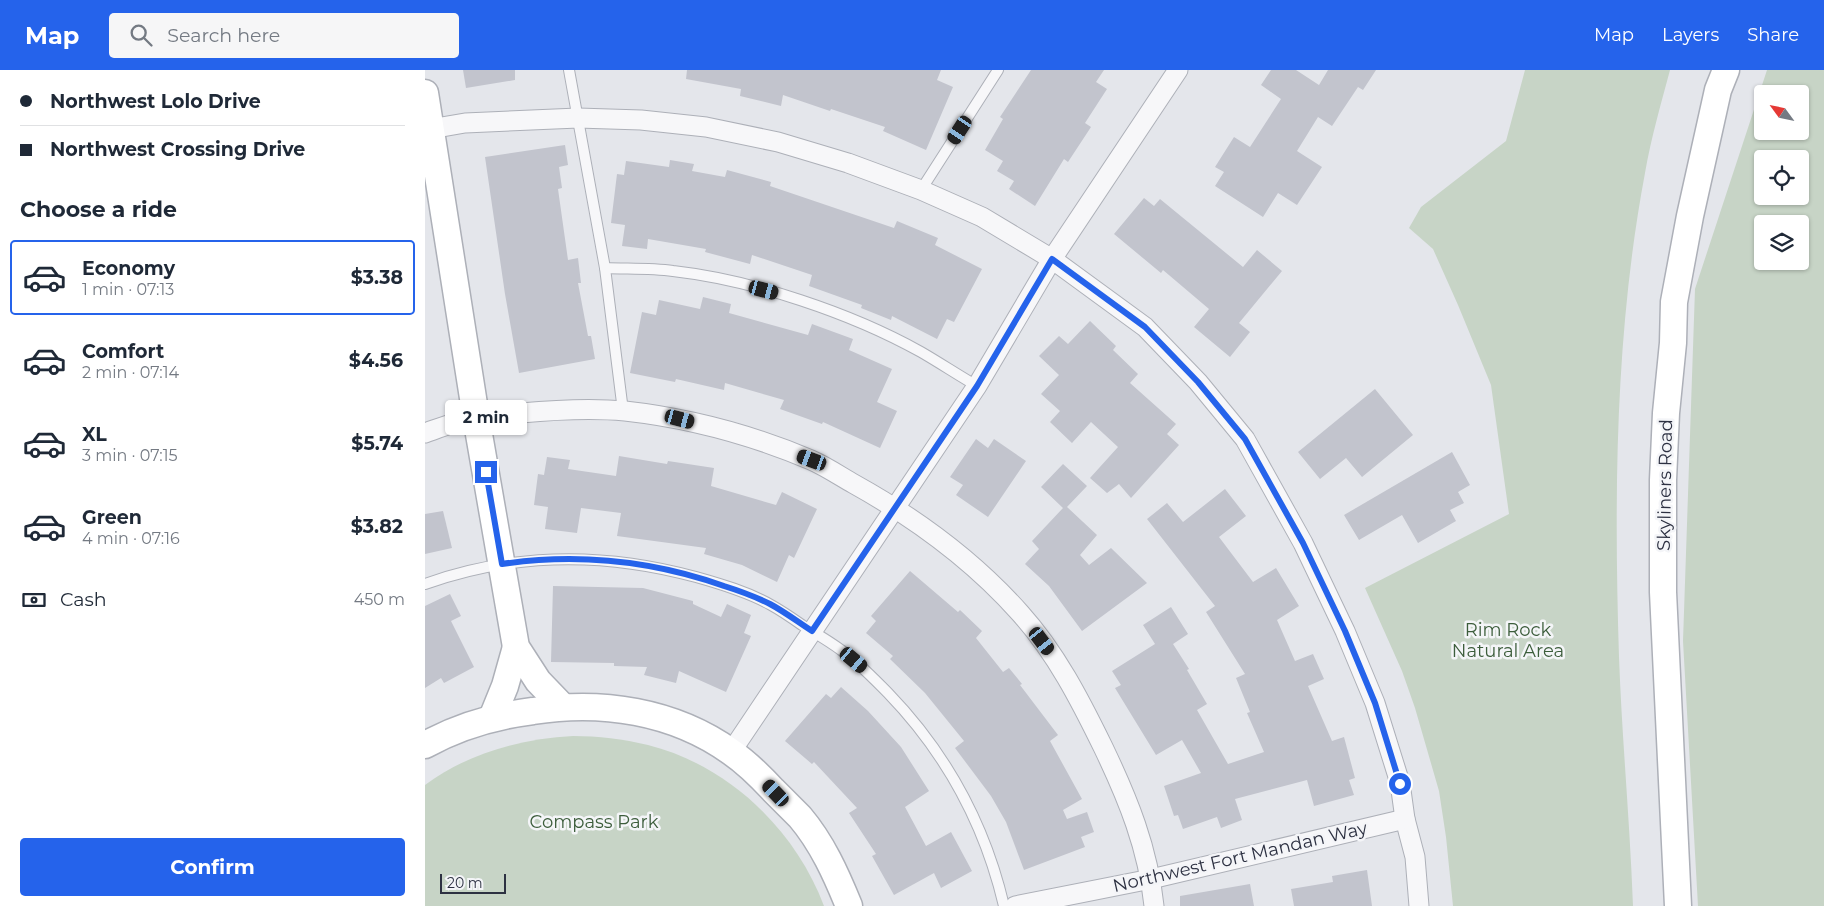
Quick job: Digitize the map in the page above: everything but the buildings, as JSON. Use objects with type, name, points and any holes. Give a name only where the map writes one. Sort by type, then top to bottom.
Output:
[{"type":"street","points":[[731,752],[977,386],[1052,259],[1178,70]]},
{"type":"street","name":"Skyliners Road","points":[[1678,906],[1663,592],[1663,480],[1666,413],[1673,343],[1674,302],[1692,206],[1718,90],[1726,70]]},
{"type":"street","points":[[425,93],[428,129],[516,647],[538,681],[563,707]]},
{"type":"street","points":[[428,129],[465,123],[578,118],[641,120],[705,127],[778,142],[848,163],[921,190],[982,217],[1052,259],[1145,327],[1198,382],[1245,439],[1303,543],[1345,631],[1375,703],[1400,784],[1405,819],[1415,857],[1419,906]]},
{"type":"street","points":[[425,433],[476,417],[548,410],[623,411],[680,419],[756,440],[812,460],[896,508],[950,545],[987,578],[1022,615],[1052,654],[1079,696],[1135,819],[1151,880],[1154,906]]},
{"type":"street","points":[[492,718],[505,686],[516,647]]},
{"type":"street","points":[[425,745],[467,726],[492,718],[563,707],[615,708],[659,717],[705,735],[752,768],[800,818],[822,847],[849,906]]},
{"type":"street","name":"Northwest Fort Mandan Way","points":[[1015,906],[1151,880],[1405,819]]},
{"type":"lane","points":[[569,70],[605,268],[623,411]]},
{"type":"lane","points":[[921,190],[998,70]]},
{"type":"lane","points":[[605,268],[673,271],[731,282],[796,299],[854,320],[912,348],[977,386]]},
{"type":"lane","points":[[425,584],[502,564],[543,559],[583,559],[621,562],[664,569],[710,581],[770,604],[841,650],[867,671],[912,718],[958,785],[979,826],[991,857],[1003,906]]},
{"type":"green space","name":"Rim Rock Natural Area","points":[[1525,70],[1670,70],[1650,147],[1635,233],[1622,354],[1619,414],[1617,596],[1633,906],[1453,906],[1439,791],[1415,708],[1402,671],[1365,588],[1509,514],[1491,385],[1433,249],[1409,228],[1421,207],[1506,141]]},
{"type":"green space","points":[[1767,70],[1824,70],[1824,906],[1698,906],[1683,641],[1695,289],[1754,110],[1754,140],[1809,140],[1809,85],[1762,85]]},
{"type":"green space","name":"Compass Park","points":[[573,736],[611,738],[648,745],[677,755],[705,768],[731,784],[777,826],[796,851],[824,906],[425,906],[425,785],[459,764],[495,750],[534,740]]},
{"type":"route","points":[[486,472],[502,564],[543,559],[583,559],[621,562],[664,569],[710,581],[742,592],[770,604],[812,631],[977,386],[1052,259],[1145,327],[1198,382],[1245,439],[1303,543],[1345,631],[1375,703],[1400,784]]}]
